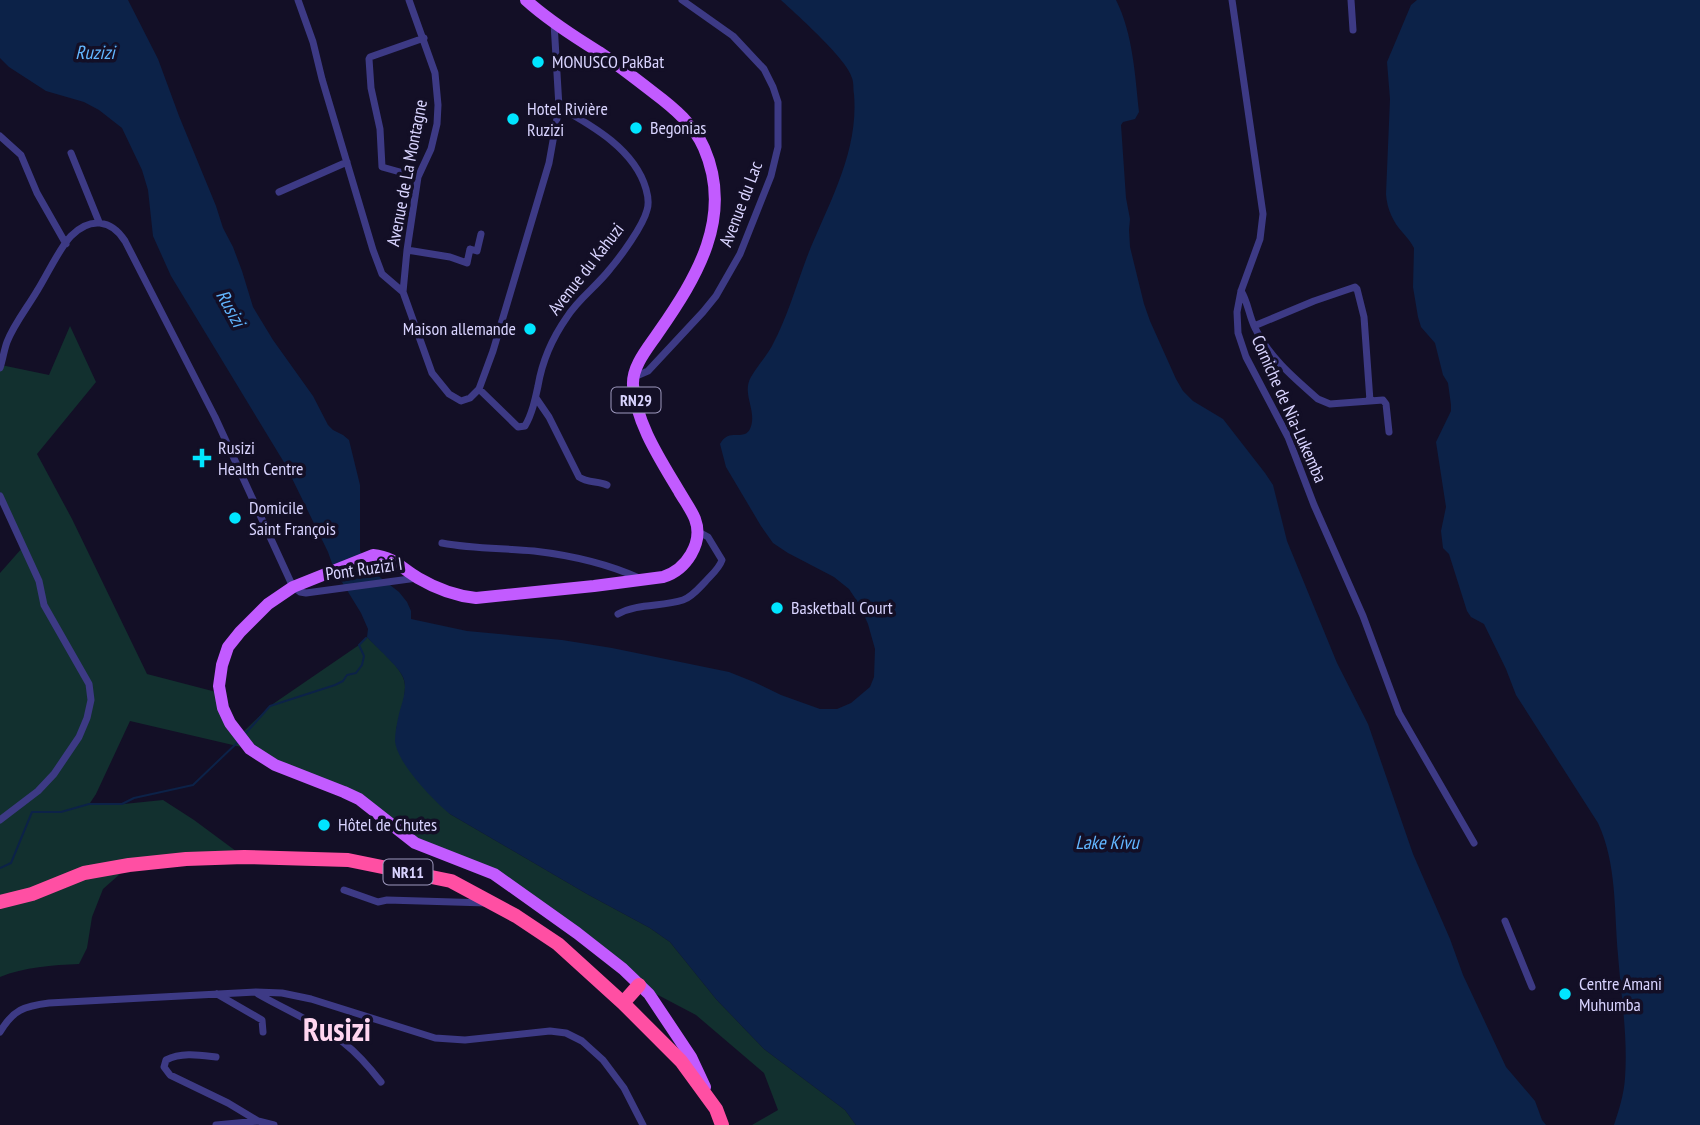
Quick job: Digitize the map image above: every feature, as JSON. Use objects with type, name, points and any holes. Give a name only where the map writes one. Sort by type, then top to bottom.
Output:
[{"type":"highway","name":"NR11","points":[[0,902],[32,894],[84,873],[186,859],[244,857],[348,860],[451,881],[495,903],[558,944],[681,1061],[716,1109],[722,1125]]},
{"type":"highway","points":[[623,1003],[639,985]]},
{"type":"main road","name":"RN29","points":[[526,0],[684,118],[698,137],[710,166],[715,189],[715,207],[707,246],[684,295],[644,355],[633,378],[635,397],[644,425],[659,458],[695,518],[697,531]]},
{"type":"main road","points":[[697,531],[694,550],[671,574],[476,598],[462,596],[416,578],[388,557],[373,555],[293,587],[268,604],[252,618],[228,648],[219,687],[223,708],[230,723],[250,749],[275,765],[359,799],[415,843],[494,874],[623,969],[649,994],[691,1057],[716,1109]]},
{"type":"street","points":[[298,0],[313,42],[373,250],[382,274],[403,292]]},
{"type":"street","name":"Avenue de La Montagne","points":[[409,0],[435,73],[438,105],[432,149],[418,177],[403,292],[432,373],[442,386],[461,401],[470,398],[479,389]]},
{"type":"street","name":"Avenue du Lac","points":[[633,378],[648,371],[716,296],[745,241],[771,176],[778,147],[778,102],[764,69],[733,36],[682,0]]},
{"type":"street","name":"Corniche de Nia-Lukemba","points":[[1231,0],[1263,214],[1258,246],[1241,291],[1237,312],[1238,333],[1246,356],[1288,437],[1314,505],[1363,616],[1399,713],[1474,842]]},
{"type":"street","points":[[1351,0],[1353,30]]},
{"type":"street","points":[[479,389],[494,351],[549,163],[559,107],[554,23]]},
{"type":"street","points":[[418,177],[382,167],[380,129],[371,88],[369,59],[424,38]]},
{"type":"street","name":"Avenue du Kahuzi","points":[[479,389],[518,427],[524,428],[536,398],[546,359],[566,318],[609,271],[648,208],[642,176],[626,154],[594,128],[559,107]]},
{"type":"street","points":[[0,136],[21,155],[37,192],[66,244]]},
{"type":"street","points":[[71,153],[99,222]]},
{"type":"street","points":[[279,191],[347,162]]},
{"type":"street","points":[[0,368],[12,332],[72,235],[99,222],[116,230],[125,241],[215,417],[293,587]]},
{"type":"street","points":[[407,250],[450,257],[467,263],[470,249],[477,251],[481,234]]},
{"type":"street","points":[[1254,326],[1355,287],[1364,317],[1370,401]]},
{"type":"street","points":[[1241,291],[1246,298],[1254,326],[1277,361],[1318,399],[1330,404],[1383,400],[1386,404],[1389,432]]},
{"type":"street","points":[[536,398],[550,416],[579,477],[584,481],[599,481],[607,485]]},
{"type":"street","points":[[0,496],[39,581],[44,605],[89,684],[91,699],[88,718],[79,737],[54,774],[38,791],[0,821]]},
{"type":"street","points":[[618,614],[629,609],[683,600],[707,580],[722,560],[708,537],[697,531]]},
{"type":"street","points":[[442,543],[467,548],[535,551],[624,571],[643,579]]},
{"type":"street","name":"Pont Ruzizi I","points":[[293,587],[300,592],[316,592],[416,578]]},
{"type":"street","points":[[344,890],[378,902],[400,900],[495,903]]},
{"type":"street","points":[[1505,921],[1532,987]]},
{"type":"street","points":[[256,992],[314,1023],[344,1043],[362,1058],[382,1082]]},
{"type":"street","points":[[0,1032],[18,1011],[29,1006],[256,992],[282,993],[311,999],[435,1038],[465,1040],[550,1031],[566,1033],[582,1041],[603,1060],[624,1088],[643,1125]]},
{"type":"street","points":[[217,993],[262,1020],[263,1032]]},
{"type":"street","points":[[216,1057],[178,1055],[166,1060],[164,1067],[170,1075],[258,1121],[274,1125]]},
{"type":"street","points":[[216,1125],[258,1121]]},
{"type":"green space","points":[[70,326],[96,382],[37,454],[72,519],[147,674],[220,693],[239,736],[270,706],[367,637],[402,675],[405,691],[396,730],[450,814],[670,942],[716,999],[764,1049],[845,1110],[856,1125],[752,1125],[778,1110],[764,1073],[696,1015],[639,985],[516,889],[415,843],[371,808],[250,749],[130,721],[90,803],[114,805],[163,800],[244,857],[129,866],[103,889],[92,917],[87,948],[79,964],[29,969],[0,977],[0,573],[23,547],[0,496],[0,368],[1,365],[49,375]]},
{"type":"water","name":"Lake Kivu","points":[[0,0],[128,0],[158,59],[223,228],[233,247],[253,307],[313,396],[328,425],[349,440],[360,485],[360,550],[363,562],[399,592],[411,611],[411,619],[467,631],[562,640],[612,648],[729,672],[820,709],[837,709],[851,703],[870,687],[874,677],[875,649],[868,624],[849,589],[834,577],[773,543],[726,467],[720,444],[727,436],[744,434],[750,429],[752,416],[748,383],[772,346],[782,324],[840,178],[852,137],[854,94],[853,80],[848,70],[821,38],[781,0],[1116,0],[1130,41],[1139,112],[1135,119],[1121,125],[1130,247],[1150,321],[1183,391],[1193,401],[1223,419],[1273,485],[1287,541],[1337,663],[1368,724],[1413,854],[1463,975],[1506,1067],[1535,1101],[1546,1125],[856,1125],[845,1110],[764,1049],[716,999],[670,942],[450,814],[409,770],[397,750],[395,741],[405,691],[403,677],[367,637],[368,629],[361,613],[334,569],[285,464],[171,276],[153,236],[148,190],[142,170],[122,128],[84,102],[46,91],[0,58]]},
{"type":"water","points":[[1417,0],[1700,0],[1700,1125],[1614,1125],[1624,1090],[1626,1047],[1609,855],[1598,823],[1516,695],[1484,624],[1471,617],[1467,611],[1449,554],[1443,548],[1441,531],[1446,507],[1436,442],[1451,411],[1448,383],[1443,375],[1435,343],[1421,327],[1418,317],[1413,287],[1414,248],[1393,220],[1386,194],[1390,99],[1387,62],[1411,5]]},
{"type":"waterway","points":[[245,734],[270,706],[335,685],[347,675],[356,673],[364,656],[359,645],[366,638]]},
{"type":"waterway","points":[[0,868],[11,863],[32,812],[61,812],[89,804],[122,804],[134,798],[193,785],[239,741]]},
{"type":"place","name":"MONUSCO PakBat","points":[[538,62]]},
{"type":"place","name":"Hotel Rivière Ruzizi","points":[[513,119]]},
{"type":"place","name":"Begonias","points":[[636,128]]},
{"type":"place","name":"Maison allemande","points":[[530,329]]},
{"type":"place","name":"Rusizi Health Centre","points":[[202,458]]},
{"type":"place","name":"Domicile Saint François","points":[[235,518]]},
{"type":"place","name":"Basketball Court","points":[[777,608]]},
{"type":"place","name":"Hôtel de Chutes","points":[[324,825]]},
{"type":"place","name":"Centre Amani Muhumba","points":[[1565,994]]},
{"type":"district","name":"Rusizi","points":[[337,1030]]},
{"type":"water label","name":"Ruzizi","points":[[95,52]]}]
